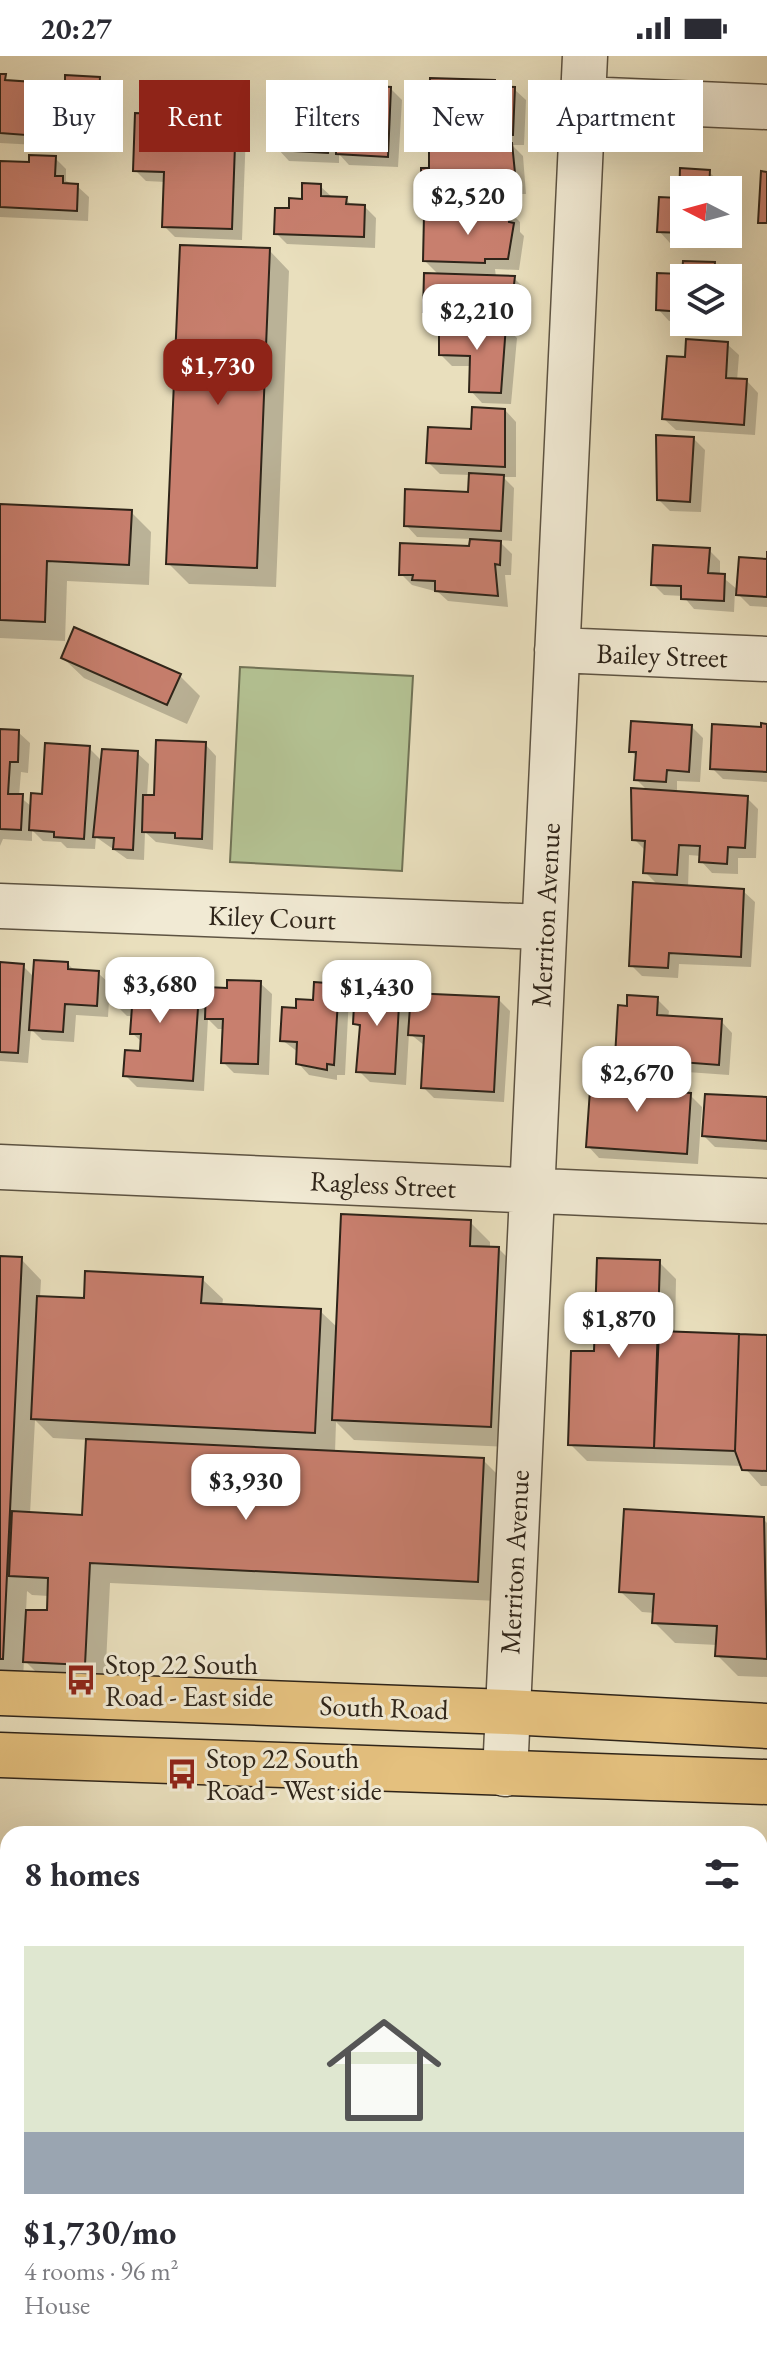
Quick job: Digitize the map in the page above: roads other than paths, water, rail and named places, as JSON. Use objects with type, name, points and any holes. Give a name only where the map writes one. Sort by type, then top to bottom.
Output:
[{"type":"highway","name":"South Road","points":[[0,1693],[507,1712],[767,1726]]},
{"type":"highway","points":[[0,1755],[767,1782]]},
{"type":"street","name":"Merriton Avenue","points":[[584,80],[585,56]]},
{"type":"street","points":[[703,104],[767,107]]},
{"type":"street","name":"Merriton Avenue","points":[[505,1774],[580,152]]},
{"type":"street","name":"Bailey Street","points":[[557,650],[767,659]]},
{"type":"street","name":"Kiley Court","points":[[0,906],[544,927]]},
{"type":"street","name":"Ragless Street","points":[[0,1167],[767,1201]]},
{"type":"place","name":"Stop 22 South Road - East side","points":[[81,1680]]},
{"type":"place","name":"Stop 22 South Road - West side","points":[[182,1774]]}]
